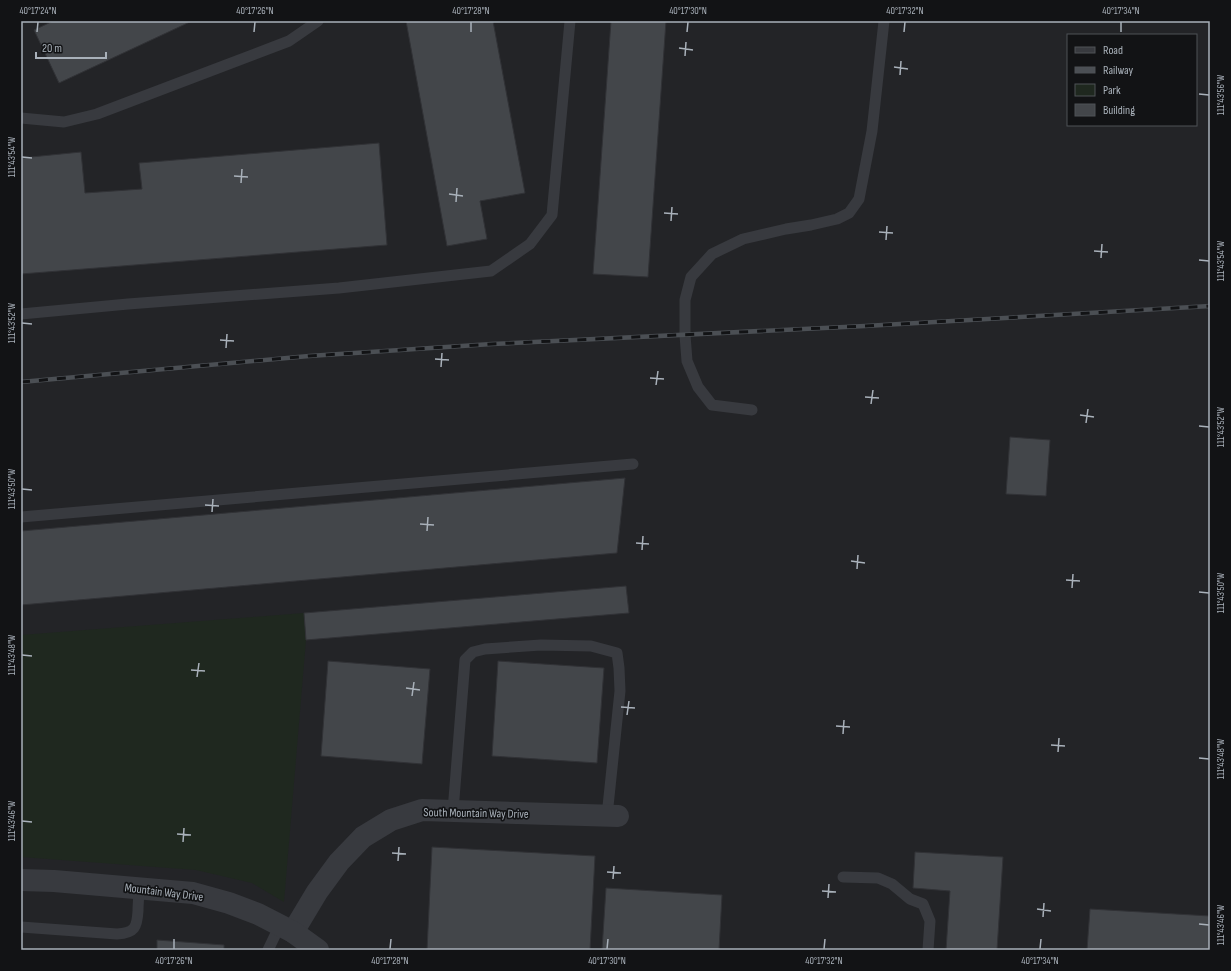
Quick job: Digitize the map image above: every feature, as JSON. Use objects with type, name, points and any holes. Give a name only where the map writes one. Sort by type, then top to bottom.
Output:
[{"type":"street","name":"South Mountain Way Drive","points":[[287,929],[339,862],[363,837],[391,820],[422,810],[612,816]]},
{"type":"street","name":"Mountain Way Drive","points":[[21,880],[54,881],[193,893],[229,903],[258,914],[287,929],[318,950]]},
{"type":"lane","points":[[21,118],[64,122],[97,114],[289,41],[318,21]]},
{"type":"lane","points":[[21,314],[128,304],[339,288],[491,271],[530,244],[552,215],[570,21]]},
{"type":"lane","points":[[752,410],[712,404],[698,387],[687,361],[685,335],[685,300],[691,277],[712,254],[743,239],[837,219],[849,213],[859,199],[872,131],[884,21]]},
{"type":"lane","points":[[21,517],[633,464]]},
{"type":"lane","points":[[453,811],[465,660],[473,652],[485,649],[541,645],[591,646],[617,653],[619,668],[620,691],[612,816]]},
{"type":"lane","points":[[843,876],[878,878],[892,884],[910,899],[924,904],[930,921],[928,950]]},
{"type":"lane","points":[[21,927],[117,934],[129,932],[134,929],[137,924],[139,888]]},
{"type":"lane","points":[[268,950],[287,929]]},
{"type":"shaded area","points":[[21,21],[1210,21],[1210,950],[21,950]]},
{"type":"green space","points":[[304,613],[306,640],[284,902],[252,883],[196,870],[21,857],[21,635]]},
{"type":"building","points":[[53,21],[192,21],[59,83],[34,30]]},
{"type":"building","points":[[406,21],[493,21],[525,193],[480,201],[487,239],[447,246]]},
{"type":"building","points":[[611,21],[666,21],[648,277],[593,274]]},
{"type":"building","points":[[379,143],[387,245],[21,274],[21,158],[81,152],[85,193],[142,189],[139,163]]},
{"type":"building","points":[[1010,437],[1050,440],[1046,496],[1006,494]]},
{"type":"building","points":[[625,478],[617,553],[21,605],[21,531]]},
{"type":"building","points":[[626,586],[629,613],[306,640],[304,613]]},
{"type":"building","points":[[328,661],[430,669],[422,764],[321,756]]},
{"type":"building","points":[[498,661],[604,668],[597,763],[492,756]]},
{"type":"building","points":[[432,847],[595,856],[590,950],[427,950]]},
{"type":"building","points":[[915,852],[1003,857],[997,950],[946,950],[950,891],[913,888]]},
{"type":"building","points":[[606,888],[722,895],[719,950],[602,950]]},
{"type":"building","points":[[1090,909],[1210,916],[1210,950],[1087,950]]},
{"type":"building","points":[[157,940],[224,945],[224,950],[157,950]]},
{"type":"railway","points":[[21,382],[309,356],[492,344],[865,326],[1210,306]]}]
